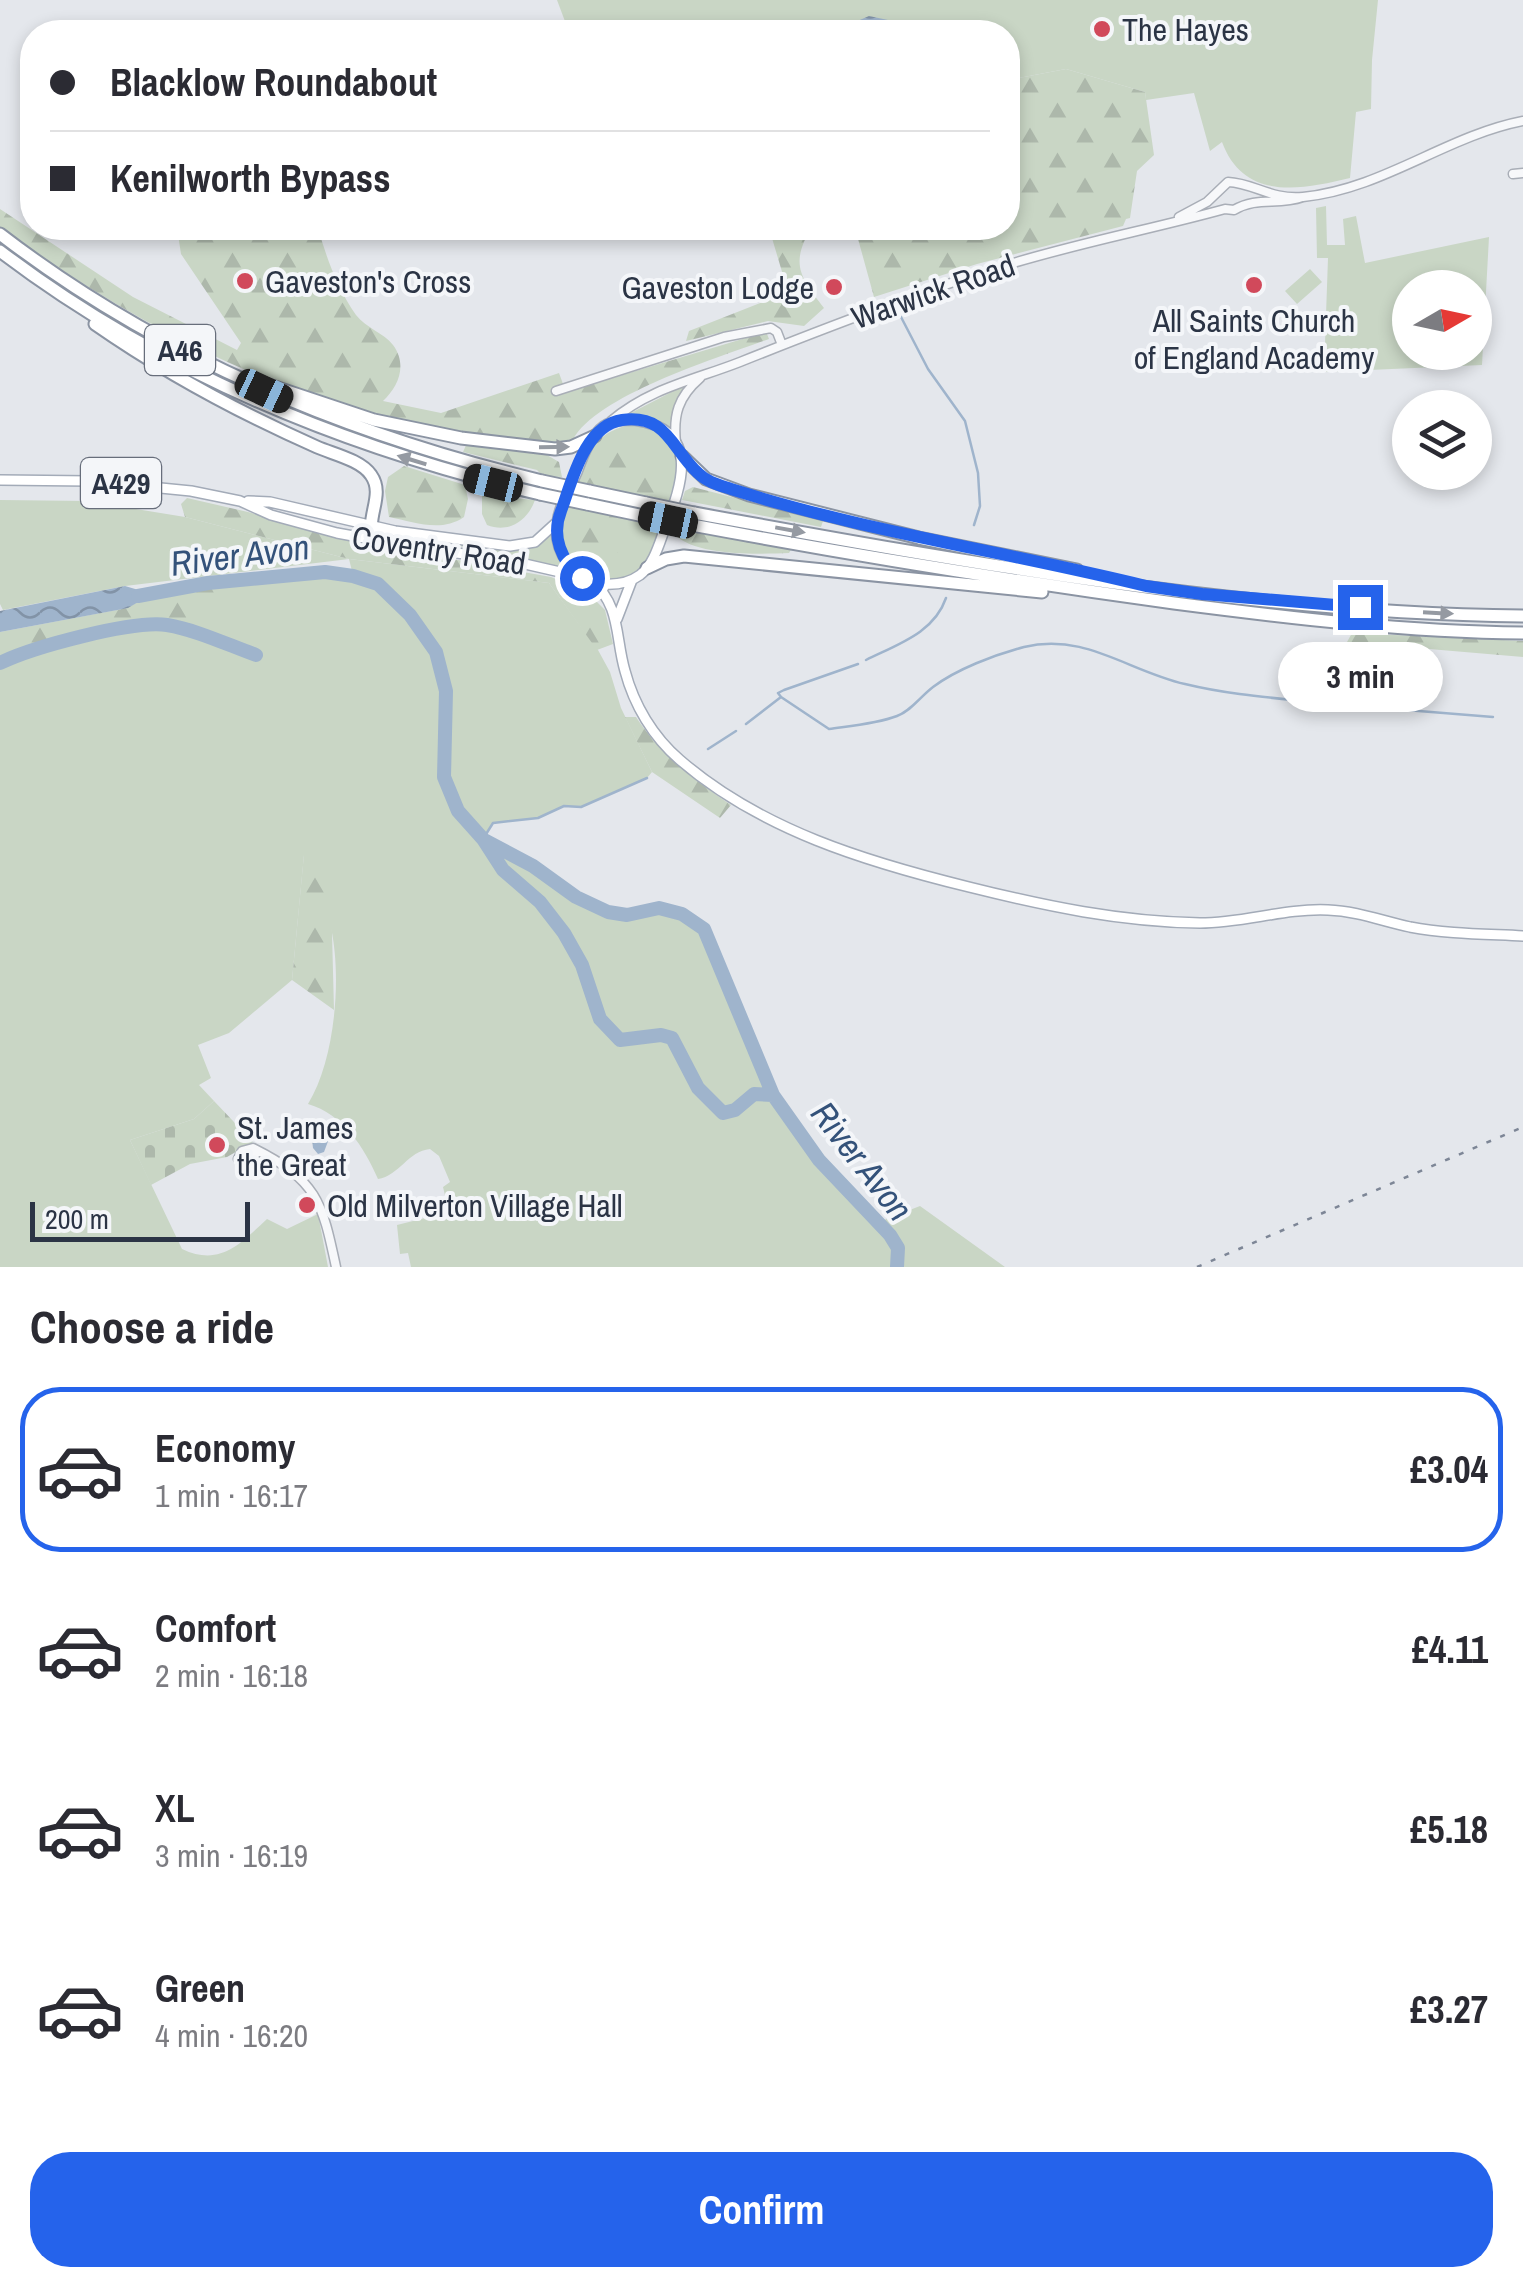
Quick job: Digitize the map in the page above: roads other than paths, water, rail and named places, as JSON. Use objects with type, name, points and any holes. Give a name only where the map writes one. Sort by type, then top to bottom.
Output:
[{"type":"highway","name":"A46","points":[[0,234],[84,294],[177,348],[293,404],[541,487]]},
{"type":"highway","name":"A46","points":[[0,250],[80,314],[161,366],[279,430],[367,470],[377,493],[370,526],[376,541]]},
{"type":"highway","name":"A46","points":[[40,281],[165,357],[263,404],[345,438],[452,472],[1009,580],[1270,615],[1435,630],[1523,633]]},
{"type":"highway","points":[[177,348],[296,395],[404,427],[555,449],[571,447],[595,436]]},
{"type":"highway","points":[[679,450],[706,479],[749,494],[919,538],[1146,586]]},
{"type":"highway","name":"A46","points":[[693,519],[1202,594],[1386,610],[1523,616]]},
{"type":"highway","points":[[647,568],[684,556],[1270,615]]},
{"type":"main road","points":[[587,580],[610,584],[632,580],[647,568],[682,484],[679,450],[658,427],[646,422],[607,424],[584,453],[557,522],[562,554],[587,580],[609,599],[635,700],[657,736],[717,788],[766,816],[868,860],[1074,912],[1203,923],[1326,910],[1437,931],[1523,936]]},
{"type":"main road","name":"Coventry Road","points":[[0,480],[112,482],[191,491],[240,502],[317,528],[376,541],[503,559],[587,580]]},
{"type":"main road","name":"Coventry Road","points":[[240,502],[270,502],[444,540],[516,546],[540,540],[557,522]]},
{"type":"main road","points":[[617,619],[632,580]]},
{"type":"street","points":[[1244,202],[1281,202],[1382,177],[1480,133],[1523,122]]},
{"type":"street","points":[[1512,174],[1523,173]]},
{"type":"street","points":[[1240,185],[1245,193],[1244,202],[1236,210],[1225,209],[1216,194],[1228,182],[1240,185],[1271,196],[1303,197]]},
{"type":"street","name":"Warwick Road","points":[[1171,221],[1202,206],[1216,194]]},
{"type":"street","name":"Warwick Road","points":[[607,424],[647,395],[668,386],[700,378],[997,268],[1225,209]]},
{"type":"street","points":[[556,391],[743,332],[771,328],[782,345]]},
{"type":"street","points":[[679,450],[677,406],[700,378]]},
{"type":"street","points":[[258,1150],[288,1168],[313,1192],[326,1224],[336,1267]]},
{"type":"water","points":[[125,586],[152,594],[128,608],[0,632],[0,611]]},
{"type":"water","points":[[322,1125],[330,1136],[324,1152],[318,1154],[313,1148],[311,1131]]},
{"type":"waterway","points":[[901,317],[928,369],[965,421],[978,473],[980,506],[974,525]]},
{"type":"waterway","name":"River Avon","points":[[138,596],[208,583],[325,572],[378,584],[410,615],[436,652],[446,691],[444,777],[458,811],[503,870],[540,902],[564,933],[582,965],[600,1019],[620,1040],[661,1035],[672,1038],[698,1088],[723,1113],[735,1110],[754,1094],[773,1095]]},
{"type":"waterway","points":[[866,660],[924,629],[946,598]]},
{"type":"waterway","points":[[0,663],[83,636],[151,625],[190,630],[256,655]]},
{"type":"waterway","points":[[781,697],[829,729],[872,723],[902,714],[943,680],[988,658],[1046,644],[1086,649],[1202,688],[1322,703]]},
{"type":"waterway","points":[[746,724],[781,697],[778,693],[858,664]]},
{"type":"waterway","points":[[1332,704],[1493,717]]},
{"type":"waterway","points":[[708,749],[736,731]]},
{"type":"waterway","points":[[483,839],[493,823],[538,818],[564,806],[581,807],[647,778]]},
{"type":"waterway","name":"River Avon","points":[[484,840],[533,866],[576,897],[608,912],[627,915],[659,908],[682,914],[704,929],[773,1095],[819,1160],[890,1235],[898,1248],[897,1267]]},
{"type":"railway","points":[[1197,1267],[1523,1127]]},
{"type":"place","name":"The Hayes","points":[[1102,29]]},
{"type":"place","name":"Gaveston's Cross","points":[[245,281]]},
{"type":"place","name":"All Saints Church of England Academy","points":[[1254,285]]},
{"type":"place","name":"Gaveston Lodge","points":[[834,287]]},
{"type":"place","name":"St. James the Great","points":[[217,1145]]},
{"type":"place","name":"Old Milverton Village Hall","points":[[307,1205]]}]
